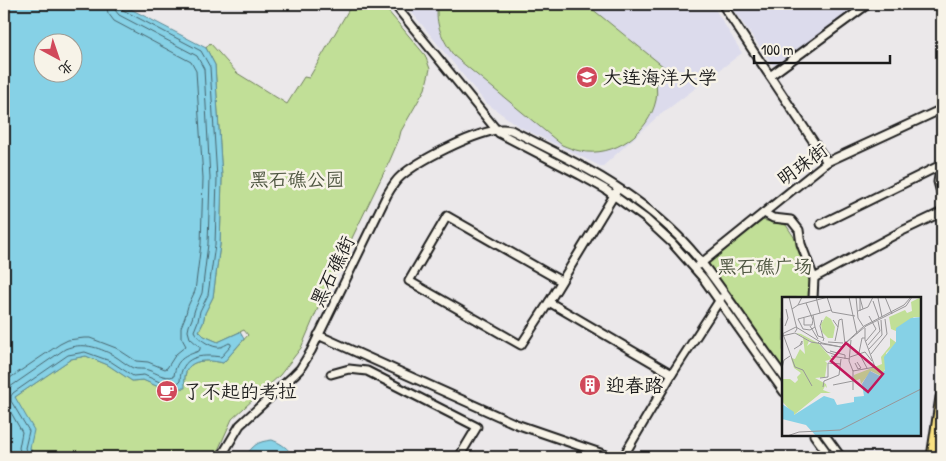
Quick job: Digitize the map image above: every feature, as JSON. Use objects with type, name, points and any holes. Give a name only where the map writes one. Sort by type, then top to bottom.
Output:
[{"type":"highway","points":[[934,457],[942,397]]},
{"type":"street","points":[[394,4],[495,130],[505,137],[580,174],[614,195],[660,231],[685,256],[782,389]]},
{"type":"street","points":[[722,4],[827,162]]},
{"type":"street","points":[[770,76],[868,4]]},
{"type":"street","name":"明珠街","points":[[695,269],[827,162],[942,109]]},
{"type":"street","name":"黑石礁街","points":[[221,457],[240,425],[300,368],[311,351],[387,194],[394,184],[402,175],[427,159],[466,140],[503,128],[511,130],[585,167],[644,206],[665,224],[702,263],[782,374]]},
{"type":"street","points":[[821,224],[939,166],[938,182],[942,196]]},
{"type":"street","points":[[561,281],[447,216],[409,281],[521,345],[549,302],[618,188]]},
{"type":"street","points":[[814,278],[942,212]]},
{"type":"street","points":[[764,213],[773,218],[791,220],[799,230],[801,244],[814,278],[813,297]]},
{"type":"street","points":[[623,457],[672,374],[724,293]]},
{"type":"street","points":[[549,302],[672,374]]},
{"type":"street","points":[[318,336],[516,424],[612,457]]},
{"type":"street","points":[[331,374],[348,369],[367,371],[477,427],[459,457]]},
{"type":"street","points":[[815,436],[830,457]]},
{"type":"street","points":[[826,436],[841,457]]},
{"type":"shaded area","name":"大连海洋大学","points":[[405,4],[712,4],[742,53],[656,118],[602,167],[518,126],[485,102]]},
{"type":"shaded area","points":[[729,4],[860,4],[780,64],[773,65]]},
{"type":"green space","name":"黑石礁公园","points":[[352,4],[382,4],[425,55],[430,69],[425,89],[401,131],[390,160],[318,308],[301,348],[280,375],[232,419],[215,457],[34,457],[15,397],[71,359],[86,356],[108,365],[132,381],[143,380],[161,388],[184,388],[186,372],[192,364],[202,361],[223,363],[248,335],[244,330],[218,342],[204,336],[199,331],[213,297],[220,245],[222,178],[215,65],[206,48],[210,43],[237,73],[287,104],[304,77],[309,78]]},
{"type":"green space","name":"大连海洋大学","points":[[438,4],[586,4],[664,67],[657,76],[657,97],[652,112],[638,132],[617,147],[593,152],[578,151],[562,145],[454,56],[440,32],[437,18]]},
{"type":"green space","name":"黑石礁广场","points":[[762,220],[786,225],[794,237],[810,281],[809,297],[782,297],[782,371],[707,264]]},
{"type":"water","points":[[4,4],[121,4],[206,48],[215,65],[222,178],[220,245],[213,297],[199,331],[204,336],[218,342],[240,332],[244,339],[223,363],[202,361],[192,364],[185,374],[185,388],[161,388],[143,380],[132,381],[108,365],[86,356],[71,359],[15,397],[34,430],[30,448],[34,457],[4,457]]},
{"type":"water","points":[[272,440],[287,448],[291,453],[291,457],[244,457],[256,445]]},
{"type":"place","name":"大连海洋大学","points":[[587,77]]},
{"type":"place","name":"迎春路","points":[[590,385]]},
{"type":"place","name":"了不起的考拉","points":[[167,391]]}]
